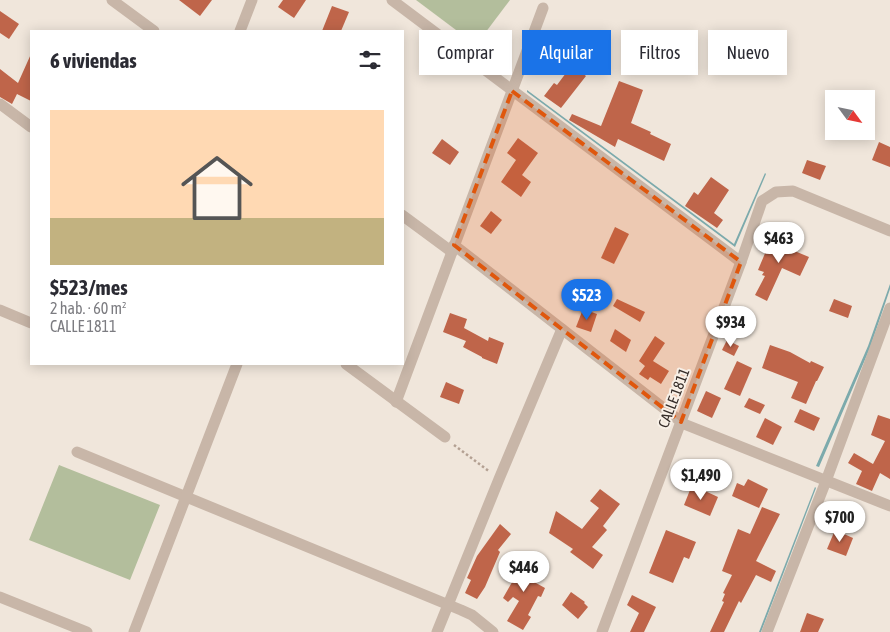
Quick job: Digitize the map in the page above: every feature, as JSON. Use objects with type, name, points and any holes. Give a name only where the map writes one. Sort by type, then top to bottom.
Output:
[{"type":"street","points":[[112,0],[153,30]]},
{"type":"street","points":[[240,30],[252,0]]},
{"type":"street","points":[[392,0],[741,262]]},
{"type":"street","points":[[396,402],[543,8]]},
{"type":"street","points":[[0,104],[30,126]]},
{"type":"street","name":"CALLE 1811","points":[[602,632],[741,262],[762,201],[776,192],[793,191],[890,231]]},
{"type":"street","points":[[404,217],[453,249],[681,422],[890,506]]},
{"type":"street","points":[[768,632],[890,308]]},
{"type":"street","points":[[0,310],[30,323]]},
{"type":"street","points":[[437,632],[562,330]]},
{"type":"street","points":[[134,632],[237,365]]},
{"type":"street","points":[[347,365],[445,438]]},
{"type":"street","points":[[76,452],[472,615],[493,632]]},
{"type":"street","points":[[0,597],[87,632]]},
{"type":"path","points":[[445,438],[499,479]]},
{"type":"highlighted area","points":[[512,91],[741,262],[681,422],[454,245]]},
{"type":"green space","points":[[416,0],[510,0],[487,30],[456,30]]},
{"type":"green space","points":[[59,465],[160,505],[130,580],[29,540]]},
{"type":"water","points":[[527,90],[734,244],[765,173],[735,247],[527,92]]},
{"type":"water","points":[[890,284],[870,348],[819,467],[816,466],[868,346]]},
{"type":"water","points":[[815,487],[761,632],[759,632]]},
{"type":"building","points":[[179,0],[212,0],[200,16]]},
{"type":"building","points":[[283,0],[306,0],[294,18],[278,7]]},
{"type":"building","points":[[332,6],[349,12],[341,30],[322,30]]},
{"type":"building","points":[[0,11],[19,24],[9,39],[0,33]]},
{"type":"building","points":[[30,56],[30,100],[17,94],[12,104],[0,97],[0,69],[18,83]]},
{"type":"building","points":[[564,75],[586,76],[561,108],[544,96],[554,83],[557,85]]},
{"type":"building","points":[[619,81],[643,90],[631,123],[671,144],[664,161],[618,139],[615,147],[569,120],[572,114],[601,126]]},
{"type":"building","points":[[518,138],[538,153],[522,175],[531,182],[521,197],[501,182],[516,160],[507,153]]},
{"type":"building","points":[[442,139],[459,152],[450,165],[432,153]]},
{"type":"building","points":[[879,142],[890,147],[890,167],[872,160]]},
{"type":"building","points":[[807,160],[826,166],[820,180],[802,173]]},
{"type":"building","points":[[711,177],[729,190],[714,213],[723,220],[717,228],[685,206],[694,192],[698,195]]},
{"type":"building","points":[[491,211],[502,220],[491,234],[480,226]]},
{"type":"building","points":[[615,227],[629,234],[614,264],[601,258]]},
{"type":"building","points":[[774,232],[789,238],[785,247],[809,257],[800,276],[782,268],[767,301],[755,295],[765,276],[762,275],[764,272],[758,270]]},
{"type":"building","points":[[617,299],[645,312],[640,322],[613,306]]},
{"type":"building","points":[[834,299],[852,306],[848,318],[829,311]]},
{"type":"building","points":[[583,309],[597,314],[591,332],[576,327]]},
{"type":"building","points":[[450,313],[467,319],[464,328],[488,341],[489,337],[504,343],[497,364],[463,347],[466,341],[443,332]]},
{"type":"building","points":[[615,329],[631,340],[626,352],[610,341]]},
{"type":"building","points":[[655,336],[665,343],[653,361],[669,371],[661,384],[650,377],[648,380],[639,374],[645,366],[639,361]]},
{"type":"building","points":[[727,340],[739,346],[734,356],[722,350]]},
{"type":"building","points":[[770,345],[790,352],[810,363],[811,361],[824,367],[806,404],[791,398],[798,382],[762,368]]},
{"type":"building","points":[[737,361],[752,368],[740,396],[724,389]]},
{"type":"building","points":[[446,382],[464,390],[459,404],[440,397]]},
{"type":"building","points":[[706,391],[721,398],[712,418],[697,411]]},
{"type":"building","points":[[749,398],[765,405],[760,414],[744,407]]},
{"type":"building","points":[[800,409],[820,418],[814,431],[794,422]]},
{"type":"building","points":[[878,415],[890,419],[890,479],[880,473],[872,491],[856,484],[862,471],[848,463],[854,453],[873,464],[885,441],[871,435]]},
{"type":"building","points":[[765,418],[782,427],[773,445],[756,437]]},
{"type":"building","points":[[748,479],[768,489],[759,508],[732,496],[737,483],[744,486]]},
{"type":"building","points":[[692,485],[718,497],[710,516],[684,505]]},
{"type":"building","points":[[600,489],[620,504],[603,526],[607,530],[592,547],[603,555],[593,569],[570,552],[573,549],[549,533],[556,511],[582,529],[599,508],[590,501]]},
{"type":"building","points":[[762,507],[780,514],[756,561],[776,571],[771,582],[756,575],[741,603],[739,601],[724,632],[710,632],[724,602],[722,601],[725,594],[723,593],[732,575],[722,571],[738,529],[750,534]]},
{"type":"building","points":[[500,524],[511,534],[498,550],[500,552],[485,587],[477,599],[465,593],[471,580],[467,578],[477,556]]},
{"type":"building","points":[[666,530],[696,542],[689,559],[684,557],[673,583],[649,573]]},
{"type":"building","points":[[835,530],[853,538],[846,556],[827,549]]},
{"type":"building","points":[[528,554],[539,563],[527,578],[545,588],[541,597],[538,596],[528,615],[531,617],[523,630],[507,621],[519,601],[513,597],[508,602],[503,598],[515,577],[512,574]]},
{"type":"building","points":[[571,592],[585,602],[588,607],[578,619],[562,605]]},
{"type":"building","points":[[632,595],[656,607],[644,632],[630,632],[639,613],[627,605]]},
{"type":"building","points":[[807,613],[824,619],[818,632],[800,632]]}]
